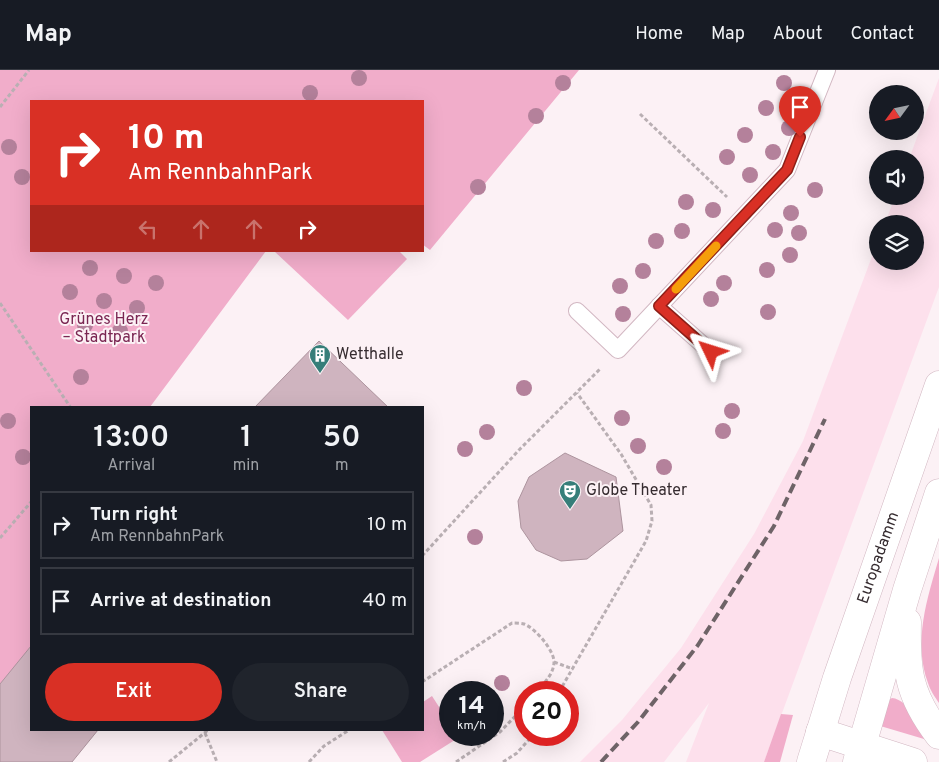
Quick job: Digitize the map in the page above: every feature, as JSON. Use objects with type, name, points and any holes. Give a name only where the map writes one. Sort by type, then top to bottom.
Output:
[{"type":"main road","name":"Europadamm","points":[[811,762],[939,385]]},
{"type":"main road","points":[[859,753],[907,590],[939,493]]},
{"type":"main road","points":[[907,590],[906,649],[909,677],[916,700],[939,734]]},
{"type":"main road","points":[[820,732],[859,753],[913,762]]},
{"type":"lane","points":[[576,311],[618,350],[787,170],[827,70]]},
{"type":"lane","points":[[659,306],[711,352]]},
{"type":"path","points":[[0,107],[29,70]]},
{"type":"path","points":[[640,114],[745,215]]},
{"type":"path","points":[[0,303],[70,406]]},
{"type":"path","points":[[424,554],[519,450],[618,350]]},
{"type":"path","points":[[566,681],[646,540],[652,521],[651,505],[621,454],[577,393]]},
{"type":"path","points":[[0,538],[30,503]]},
{"type":"path","points":[[424,681],[512,623],[524,624],[537,632],[549,648],[554,662],[550,676],[546,681]]},
{"type":"path","points":[[554,662],[573,669]]},
{"type":"path","points":[[456,762],[500,732],[514,717]]},
{"type":"path","points":[[169,762],[207,731],[217,762]]},
{"type":"path","points":[[309,762],[324,746],[347,731]]},
{"type":"path","points":[[503,762],[517,753],[523,746]]},
{"type":"shaded area","points":[[939,78],[939,287],[764,762],[686,762],[709,703],[664,762],[580,762],[622,720],[681,648],[754,534],[803,441],[869,264],[869,270],[924,270],[924,215],[888,215],[892,205],[924,205],[924,150],[912,150],[916,140],[924,140],[924,118]]},
{"type":"green space","name":"Grünes Herz – Stadtpark","points":[[0,70],[579,70],[430,250],[424,246],[424,100],[30,100],[30,252],[265,252],[151,406],[30,406],[30,670],[0,706]]},
{"type":"green space","points":[[275,252],[400,252],[407,259],[348,320]]},
{"type":"green space","points":[[939,558],[939,703],[928,683],[922,652],[922,636],[926,604]]},
{"type":"green space","points":[[432,696],[439,707],[439,746],[445,746],[420,762],[402,762],[383,731],[424,731],[424,701]]},
{"type":"green space","points":[[892,698],[903,703],[908,708],[927,737],[924,739],[877,725],[885,702]]},
{"type":"green space","points":[[781,714],[793,715],[780,762],[764,762]]},
{"type":"building","name":"Wetthalle","points":[[319,341],[387,406],[256,406]]},
{"type":"building","name":"Globe Theater","points":[[565,453],[616,477],[623,531],[587,559],[561,561],[536,550],[521,528],[518,501],[529,477]]},
{"type":"building","points":[[30,647],[30,731],[97,731],[72,762],[0,762],[0,684]]},
{"type":"railway","points":[[601,762],[638,722],[698,645],[774,526],[825,419]]},
{"type":"slow traffic","points":[[676,289],[716,246]]},
{"type":"place","name":"Wetthalle","points":[[320,374]]},
{"type":"place","name":"Globe Theater","points":[[570,510]]},
{"type":"route","points":[[711,352],[659,306],[787,170],[800,137]]}]
